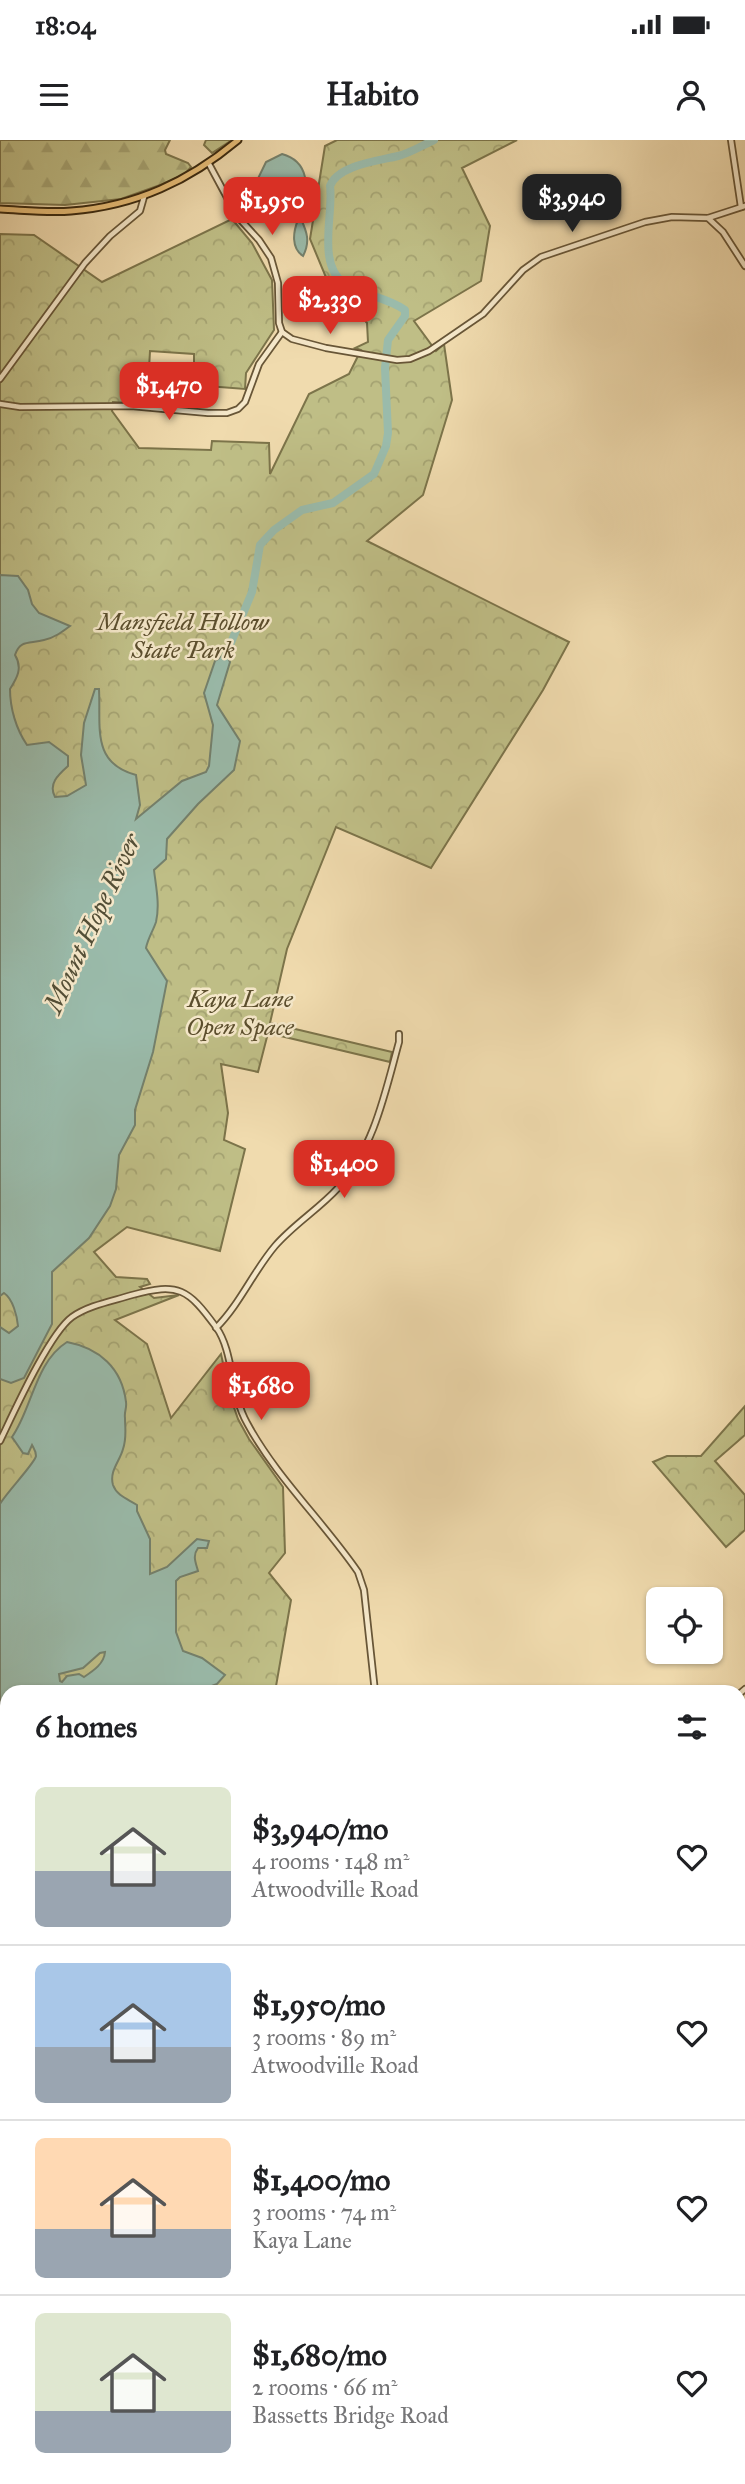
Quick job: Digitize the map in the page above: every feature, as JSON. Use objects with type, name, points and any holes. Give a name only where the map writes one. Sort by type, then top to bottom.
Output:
[{"type":"main road","points":[[0,209],[68,212],[106,207],[144,197],[175,184],[209,164],[238,140]]},
{"type":"street","points":[[209,164],[237,216],[271,258],[278,283],[279,323],[282,332],[304,343],[397,360],[421,355],[484,314],[523,270],[541,257],[645,222],[671,217],[708,218],[743,207],[731,140]]},
{"type":"street","points":[[0,379],[85,263],[110,236],[140,211],[144,197]]},
{"type":"street","points":[[708,218],[723,232],[745,265]]},
{"type":"street","points":[[0,404],[20,407],[131,406],[227,413],[239,409],[245,402],[259,364],[282,332]]},
{"type":"street","points":[[216,1328],[234,1309],[275,1247],[324,1202],[352,1171],[367,1145],[376,1121],[399,1034]]},
{"type":"street","points":[[0,1441],[24,1393],[61,1330],[72,1318],[88,1309],[164,1288],[174,1288],[186,1293],[216,1328],[226,1350],[236,1399],[247,1423],[285,1478],[358,1572],[365,1590],[374,1685]]},
{"type":"green space","points":[[0,140],[170,140],[166,154],[188,163],[191,167],[185,174],[121,199],[65,205],[0,203]]},
{"type":"green space","points":[[206,140],[232,140],[212,153],[204,145]]},
{"type":"green space","name":"Mansfield Hollow State Park","points":[[337,140],[517,140],[462,168],[490,226],[481,281],[414,321],[436,351],[444,344],[452,400],[423,495],[367,541],[569,642],[543,690],[431,868],[336,827],[287,949],[270,1023],[392,1052],[390,1062],[268,1033],[258,1072],[221,1064],[228,1113],[224,1140],[245,1149],[220,1251],[127,1227],[94,1252],[116,1277],[147,1279],[150,1284],[140,1287],[154,1298],[179,1295],[115,1320],[147,1344],[171,1418],[221,1354],[238,1419],[283,1487],[285,1553],[269,1573],[291,1600],[276,1685],[0,1685],[0,234],[34,235],[102,282],[232,219],[252,243],[272,280],[274,330],[246,373],[245,389],[194,385],[194,354],[150,351],[147,404],[113,402],[112,411],[139,448],[211,450],[212,441],[269,443],[270,474],[309,394],[349,374],[361,350],[355,348],[368,342],[367,323],[354,307],[340,311],[310,239],[325,146]]},
{"type":"green space","points":[[745,1406],[745,1435],[715,1461],[745,1495],[745,1530],[726,1547],[653,1462],[667,1456],[701,1456]]},
{"type":"water","points":[[282,154],[297,163],[305,177],[305,193],[297,209],[307,237],[303,256],[296,249],[294,235],[298,220],[293,210],[261,213],[250,210],[248,199],[266,162]]},
{"type":"water","points":[[0,575],[18,576],[39,613],[70,626],[51,638],[20,646],[15,655],[19,664],[18,673],[10,689],[14,718],[27,745],[49,742],[68,756],[68,766],[53,784],[55,797],[67,796],[86,785],[81,755],[84,723],[95,689],[99,689],[101,742],[105,753],[112,762],[136,775],[140,805],[136,819],[182,781],[206,772],[213,725],[204,693],[215,661],[226,654],[230,662],[217,705],[240,741],[234,770],[198,804],[167,839],[166,859],[154,870],[157,916],[146,948],[167,981],[153,1052],[135,1110],[135,1125],[119,1155],[116,1189],[110,1206],[89,1238],[52,1272],[52,1324],[24,1378],[11,1383],[0,1379],[0,1327],[9,1333],[18,1326],[10,1299],[4,1293],[0,1296]]},
{"type":"water","points":[[67,1342],[79,1345],[99,1355],[120,1379],[126,1402],[125,1437],[112,1480],[117,1492],[137,1505],[137,1511],[150,1539],[150,1574],[167,1567],[197,1539],[209,1541],[207,1548],[198,1548],[196,1551],[198,1571],[176,1581],[176,1632],[183,1651],[202,1658],[225,1675],[217,1684],[0,1685],[0,1504],[36,1456],[32,1445],[28,1454],[23,1453],[12,1437],[48,1361]],"holes":[[[105,1652],[103,1660],[84,1677],[79,1674],[67,1676],[60,1681],[59,1674],[83,1668],[100,1653]]]},
{"type":"waterway","name":"Mount Hope River","points":[[223,662],[252,592],[260,545],[274,530],[302,510],[333,503],[374,474],[386,446],[388,433],[385,368],[388,340],[405,316],[405,310],[352,288],[336,275],[331,264],[328,238],[330,186],[341,173],[350,169],[403,155],[434,140]]},
{"type":"park label","name":"Kaya Lane Open Space","points":[[240,1013]]}]
